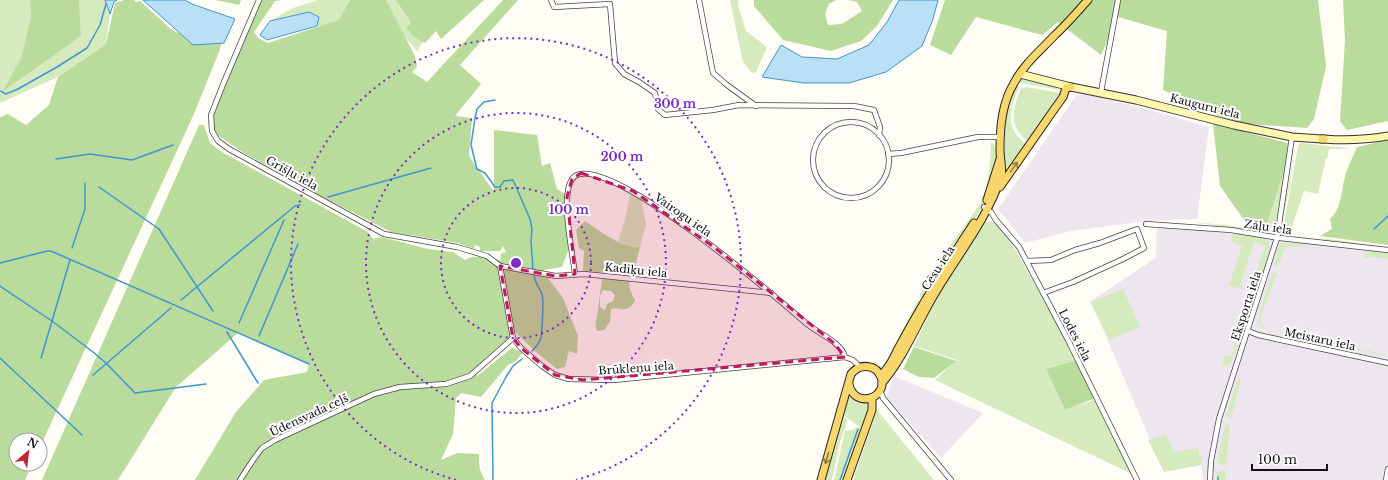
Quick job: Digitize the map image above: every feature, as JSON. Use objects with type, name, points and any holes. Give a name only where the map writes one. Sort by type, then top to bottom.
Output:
[{"type":"main road","name":"Cēsu iela","points":[[880,374],[884,373],[892,361],[932,288],[992,199],[1002,168],[1000,159],[1001,120],[1006,98],[1014,82],[1032,58],[1055,36],[1088,0]]},
{"type":"main road","name":"Kauguru iela","points":[[1020,74],[1071,87],[1101,92],[1234,125],[1292,137],[1350,141],[1388,136]]},
{"type":"main road","points":[[992,199],[1063,97],[1066,88],[1071,87]]},
{"type":"main road","name":"Cēsu iela","points":[[877,392],[894,369],[931,299],[968,241],[986,208],[1000,159]]},
{"type":"main road","points":[[821,480],[850,376],[857,369],[869,366],[880,374],[877,392],[847,480]]},
{"type":"main road","points":[[849,384],[851,392],[857,397],[864,399],[877,392]]},
{"type":"street","name":"Grīšļu iela","points":[[259,0],[224,82],[212,115],[212,131],[218,141],[384,234],[458,247],[487,256],[500,266]]},
{"type":"street","points":[[551,0],[554,7],[610,4],[614,62],[624,74],[655,92],[658,109],[665,115],[739,106],[854,106],[874,110],[880,127],[879,134]]},
{"type":"street","points":[[699,0],[713,73],[756,106]]},
{"type":"street","points":[[1101,92],[1118,0]]},
{"type":"street","points":[[851,122],[866,126],[879,134],[884,141],[888,154],[888,168],[884,179],[877,189],[867,195],[855,198],[844,198],[832,194],[823,186],[816,176],[813,165],[817,144],[822,135],[830,128],[851,122]]},
{"type":"street","points":[[888,154],[901,153],[978,138],[1000,137]]},
{"type":"street","name":"Eksporta iela","points":[[1210,480],[1211,461],[1219,419],[1277,238],[1292,137]]},
{"type":"street","name":"Vairogu iela","points":[[575,274],[567,214],[567,197],[568,190],[574,176],[581,173],[603,178],[633,191],[714,247],[810,326],[834,343],[844,352],[846,358]]},
{"type":"street","name":"Lodes iela","points":[[986,208],[992,213],[996,220],[1019,247],[1027,261],[1137,480]]},
{"type":"street","name":"Zāļu iela","points":[[1146,224],[1231,230],[1277,238],[1388,250]]},
{"type":"street","points":[[1027,261],[1051,260],[1137,229],[1144,248],[1073,282],[1043,293]]},
{"type":"street","name":"Kadiķu iela","points":[[500,266],[556,276],[575,274],[771,293]]},
{"type":"street","points":[[500,266],[513,338]]},
{"type":"street","name":"Meistaru iela","points":[[1248,331],[1258,335],[1388,363]]},
{"type":"street","name":"Brūkleņu iela","points":[[513,338],[521,348],[542,366],[556,375],[569,379],[583,380],[614,380],[846,358]]},
{"type":"street","name":"Ūdensvada ceļš","points":[[240,480],[262,448],[275,440],[374,394],[400,387],[442,385],[470,376],[513,338]]},
{"type":"street","points":[[846,358],[853,360],[857,369]]},
{"type":"street","points":[[877,392],[882,400],[899,417]]},
{"type":"street","points":[[877,392],[951,480]]},
{"type":"street","points":[[1386,480],[1388,469]]},
{"type":"highlighted area","points":[[581,173],[633,191],[714,247],[834,343],[845,357],[583,380],[555,375],[521,348],[513,338],[500,266],[556,276],[575,274],[567,197],[572,179]]},
{"type":"shaded area","points":[[1085,94],[1143,108],[1209,127],[1197,219],[1146,221],[1071,231],[1025,243],[998,209],[1076,96]]},
{"type":"shaded area","points":[[1157,225],[1388,252],[1388,480],[1203,480],[1201,465],[1161,465],[1091,301],[1156,258]]},
{"type":"shaded area","points":[[894,376],[983,413],[941,458],[887,398]]},
{"type":"green space","points":[[0,0],[30,0],[31,17],[21,58],[3,90],[81,36],[79,0],[105,0],[110,14],[106,44],[58,77],[0,103],[0,94],[2,92],[0,91]]},
{"type":"green space","points":[[30,0],[79,0],[81,36],[2,92],[21,58],[31,17]]},
{"type":"green space","points":[[124,0],[134,0],[136,2],[140,1],[173,31],[188,36],[224,35],[219,52],[193,116],[47,432],[8,432],[8,472],[28,472],[25,480],[0,480],[0,117],[8,114],[26,125],[49,105],[58,77],[106,44],[115,3]]},
{"type":"green space","points":[[215,0],[241,0],[239,5]]},
{"type":"green space","points":[[262,0],[282,0],[275,1],[254,32],[258,38],[268,43],[339,20],[350,0],[386,0],[415,56],[417,67],[412,72],[427,82],[503,0],[518,0],[460,65],[481,84],[455,116],[472,118],[469,156],[494,192],[494,130],[537,135],[542,166],[550,163],[557,189],[565,194],[566,219],[570,246],[562,267],[544,270],[545,274],[563,298],[578,336],[577,354],[569,351],[565,367],[557,369],[515,332],[475,368],[477,376],[512,348],[523,352],[516,361],[508,365],[481,397],[461,393],[456,398],[453,434],[441,460],[457,453],[479,454],[480,468],[485,480],[195,480],[236,412],[264,380],[307,372],[309,364],[238,333],[176,387],[118,480],[42,480],[46,472],[48,472],[48,466],[199,125],[204,125],[210,143],[220,151],[368,232],[373,239],[382,237],[428,249],[453,252],[465,260],[473,257],[483,257],[501,260],[500,256],[502,253],[506,252],[503,246],[500,251],[480,251],[480,247],[475,245],[474,249],[458,243],[391,232],[317,194],[244,153],[213,132],[212,120],[221,93]]},
{"type":"green space","points":[[318,0],[356,0],[348,17],[333,27],[317,26],[319,17],[308,12],[270,21],[293,8]]},
{"type":"green space","points":[[376,0],[409,0],[429,33],[417,51],[397,28]]},
{"type":"green space","points":[[396,0],[484,0],[441,39],[436,31],[425,43],[417,39],[406,29],[411,22]]},
{"type":"green space","points":[[730,0],[738,0],[738,6],[746,31],[767,47],[756,72],[752,73],[743,62]]},
{"type":"green space","points":[[754,0],[836,0],[829,4],[825,14],[828,25],[842,24],[862,11],[857,2],[848,0],[893,0],[877,26],[861,41],[831,51],[783,40],[754,6]]},
{"type":"green space","points":[[945,0],[1318,0],[1326,66],[1314,119],[1307,128],[1233,123],[1163,90],[1167,31],[1118,17],[1101,55],[1058,22],[1042,35],[976,17],[951,55],[930,45]]},
{"type":"green space","points":[[1343,0],[1388,0],[1388,121],[1347,130],[1340,121],[1345,40]]},
{"type":"green space","points":[[1026,78],[1049,84],[1059,90],[1016,82],[1020,79]]},
{"type":"green space","points":[[1015,84],[1019,86],[1019,88],[1012,109],[1012,126],[1017,135],[1027,145],[1005,177],[1003,163],[1005,123],[1008,105]]},
{"type":"green space","points":[[1026,87],[1061,93],[1061,96],[1029,142],[1022,137],[1018,131],[1014,118],[1014,111],[1021,88]]},
{"type":"green space","points":[[1213,124],[1288,143],[1284,171],[1265,230],[1249,227],[1220,186]]},
{"type":"green space","points":[[1388,140],[1388,245],[1320,236],[1332,229],[1330,219],[1340,203],[1345,176],[1357,147]]},
{"type":"green space","points":[[991,142],[995,147],[995,163],[991,183],[983,206],[923,298],[921,298],[920,295],[935,267],[980,204],[987,185]]},
{"type":"green space","points":[[1288,143],[1283,187],[1275,225],[1268,230],[1265,230],[1284,171]]},
{"type":"green space","points":[[1295,143],[1290,186],[1281,227],[1280,226],[1287,195]]},
{"type":"green space","points":[[1300,143],[1345,149],[1329,149],[1327,159],[1325,159],[1318,194],[1304,191],[1289,235],[1283,233],[1283,229]]},
{"type":"green space","points":[[630,195],[641,199],[646,224],[640,247],[632,248],[618,241],[625,220]]},
{"type":"green space","points":[[585,221],[619,242],[633,247],[640,247],[633,275],[583,271],[584,251],[579,248],[576,230]]},
{"type":"green space","points":[[984,221],[995,222],[1010,240],[1077,360],[1046,369],[1065,410],[1097,399],[1134,475],[935,380],[956,360],[914,346],[945,281]]},
{"type":"green space","points":[[1194,222],[1268,232],[1274,228],[1270,233],[1264,233]]},
{"type":"green space","points":[[1236,233],[1266,239],[1269,242],[1270,248],[1258,288],[1254,291],[1248,290],[1251,288],[1265,246],[1254,242],[1240,285],[1243,288],[1231,286],[1229,285],[1242,246],[1231,241],[1232,235]]},
{"type":"green space","points":[[1321,238],[1388,247],[1388,248],[1326,240]]},
{"type":"green space","points":[[1280,242],[1305,246],[1285,247],[1278,267],[1274,265]]},
{"type":"green space","points":[[1371,251],[1388,253],[1388,259],[1375,257],[1364,258],[1365,254]]},
{"type":"green space","points":[[1272,273],[1277,273],[1261,316],[1260,324],[1267,328],[1276,330],[1262,328],[1258,324],[1260,309]]},
{"type":"green space","points":[[602,279],[629,281],[630,290],[635,301],[632,305],[627,309],[611,309],[610,322],[604,330],[597,331],[597,317]],"holes":[[[603,290],[611,291],[615,295],[613,301],[607,304],[604,310],[600,307],[600,296]]]},
{"type":"green space","points":[[1123,289],[1140,327],[1109,340],[1090,302]]},
{"type":"green space","points":[[1246,297],[1251,301],[1252,305],[1229,365],[1223,366],[1222,364],[1225,355],[1231,357],[1248,303],[1245,300]]},
{"type":"green space","points":[[918,300],[921,302],[884,369],[883,368]]},
{"type":"green space","points":[[1284,331],[1336,343],[1334,344],[1285,334]]},
{"type":"green space","points":[[1343,345],[1388,355],[1388,356],[1344,347]]},
{"type":"green space","points":[[914,347],[956,361],[934,378],[919,377],[903,369]]},
{"type":"green space","points":[[1077,360],[1096,398],[1065,410],[1046,369]]},
{"type":"green space","points":[[1238,379],[1241,380],[1231,419],[1226,416]]},
{"type":"green space","points":[[848,394],[870,405],[861,428],[842,414]]},
{"type":"green space","points":[[877,410],[934,480],[853,480]]},
{"type":"green space","points":[[842,416],[848,420],[840,442],[832,480],[825,480]]},
{"type":"green space","points":[[1226,424],[1230,425],[1226,466],[1217,463]]},
{"type":"green space","points":[[857,427],[861,429],[843,480],[834,480],[845,431],[852,430]]},
{"type":"green space","points":[[1166,435],[1174,452],[1198,448],[1199,455],[1202,456],[1201,465],[1164,472],[1148,440]]},
{"type":"green space","points":[[1222,470],[1226,472],[1225,480],[1216,480],[1217,472]]},
{"type":"water","points":[[105,0],[117,0],[114,2],[110,14]]},
{"type":"water","points":[[143,0],[185,0],[192,4],[235,19],[224,43],[193,45]]},
{"type":"water","points":[[899,0],[938,0],[933,19],[922,46],[886,72],[849,83],[804,83],[762,77],[781,45],[802,57],[837,59],[869,45],[887,22]]},
{"type":"water","points":[[309,12],[319,17],[317,26],[267,40],[260,35],[270,21]]},
{"type":"waterway","points":[[0,91],[6,94],[18,89],[87,48],[100,25],[106,4]]},
{"type":"waterway","points":[[495,100],[484,102],[477,109],[471,145],[477,169],[485,173],[495,187],[500,187],[504,181],[513,180],[530,219],[532,229],[531,241],[533,269]]},
{"type":"waterway","points":[[56,159],[90,154],[132,160],[173,145]]},
{"type":"waterway","points":[[328,197],[431,168]]},
{"type":"waterway","points":[[72,248],[85,209],[85,183]]},
{"type":"waterway","points":[[99,187],[159,229],[213,311]]},
{"type":"waterway","points":[[181,300],[295,206],[300,205]]},
{"type":"waterway","points":[[1374,229],[1388,216]]},
{"type":"waterway","points":[[239,323],[284,220]]},
{"type":"waterway","points":[[259,336],[298,244]]},
{"type":"waterway","points":[[0,263],[51,251],[309,364]]},
{"type":"waterway","points":[[0,286],[52,321],[70,260]]},
{"type":"waterway","points":[[532,351],[541,338],[543,309],[542,294],[534,274]]},
{"type":"waterway","points":[[93,375],[171,308]]},
{"type":"waterway","points":[[41,358],[52,321],[106,363],[135,393],[206,384]]},
{"type":"waterway","points":[[227,332],[258,383]]},
{"type":"waterway","points":[[0,358],[82,435]]},
{"type":"waterway","points":[[493,480],[492,403],[513,366],[522,359]]},
{"type":"waterway","points":[[840,480],[858,429]]}]
